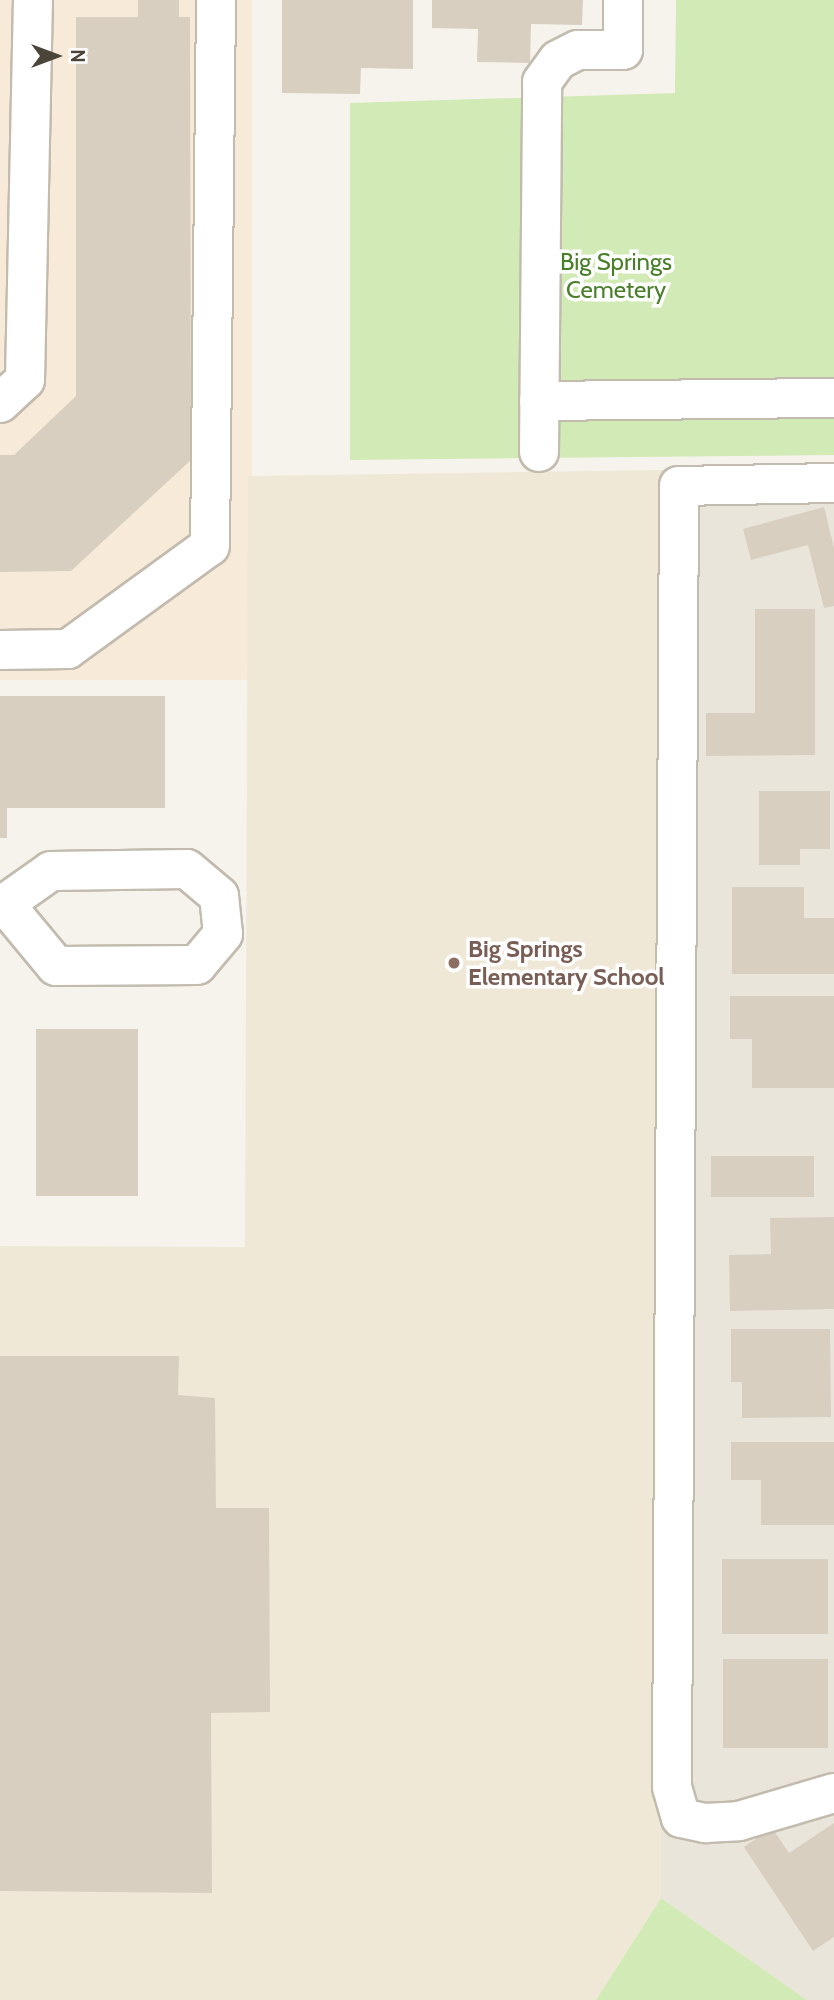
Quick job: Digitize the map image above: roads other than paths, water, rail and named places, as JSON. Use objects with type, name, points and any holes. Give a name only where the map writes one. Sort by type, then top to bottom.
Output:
[{"type":"lane","points":[[0,403],[25,380],[14,211],[33,0]]},
{"type":"lane","points":[[0,650],[68,649],[210,545],[216,0]]},
{"type":"lane","points":[[539,452],[542,82],[546,71],[578,50],[623,50],[623,0]]},
{"type":"lane","points":[[539,401],[834,398]]},
{"type":"lane","points":[[834,483],[679,486],[672,1773],[681,1818],[705,1823],[739,1821],[834,1793]]},
{"type":"lane","points":[[187,869],[219,897],[223,934],[197,965],[56,966],[3,907],[51,871],[187,869]]},
{"type":"place","name":"Big Springs Elementary School","points":[[454,963]]},
{"type":"park label","name":"Big Springs Cemetery","points":[[616,276]]}]
